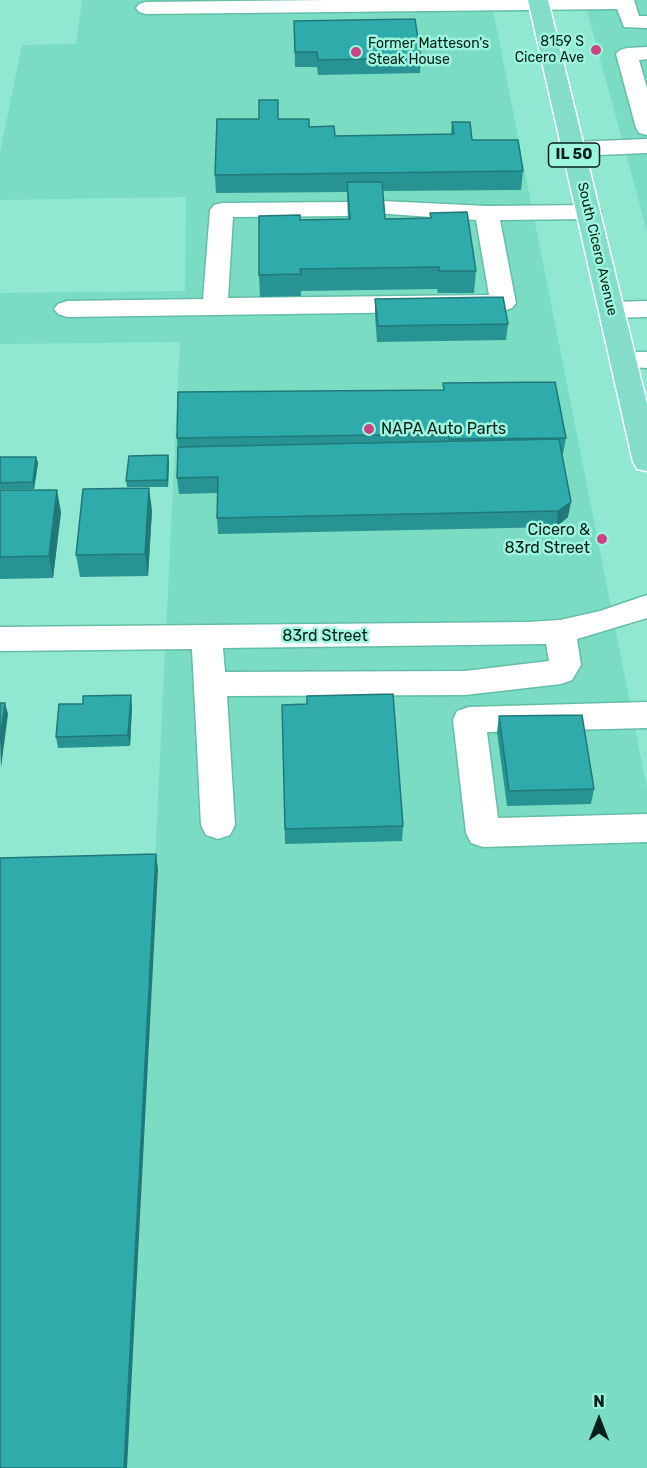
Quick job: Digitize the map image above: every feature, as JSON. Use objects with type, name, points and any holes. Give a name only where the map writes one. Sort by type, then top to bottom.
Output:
[{"type":"main road","name":"South Cicero Avenue","points":[[538,2],[611,310],[635,360],[647,462]]},
{"type":"street","points":[[146,8],[625,2],[631,23],[647,22]]},
{"type":"street","points":[[647,53],[627,54],[647,128]]},
{"type":"street","points":[[573,149],[647,146]]},
{"type":"street","points":[[382,208],[487,213],[589,212]]},
{"type":"street","points":[[215,306],[222,210],[347,209]]},
{"type":"street","points":[[67,309],[502,303],[487,213]]},
{"type":"street","points":[[611,310],[647,309]]},
{"type":"street","name":"83rd Street","points":[[0,639],[445,635],[560,631],[604,621],[647,606]]},
{"type":"street","points":[[209,684],[446,683],[561,672],[565,665],[560,631]]},
{"type":"street","points":[[445,635],[446,683],[469,720],[483,833],[647,828]]},
{"type":"street","points":[[207,636],[218,825]]},
{"type":"street","points":[[469,720],[647,715]]},
{"type":"shaded area","points":[[82,0],[491,0],[647,789],[647,1468],[0,1468],[0,865],[155,861],[180,342],[0,344],[0,293],[185,291],[186,197],[0,200],[0,153],[22,45],[76,44]]},
{"type":"shaded area","points":[[584,0],[647,0],[647,231]]},
{"type":"building","points":[[415,19],[421,58],[318,60],[317,52],[295,52],[294,21]]},
{"type":"building","points":[[259,100],[278,100],[278,119],[309,119],[309,127],[334,126],[335,136],[454,134],[452,122],[470,122],[472,140],[518,140],[523,171],[215,175],[217,119],[259,119]]},
{"type":"building","points":[[347,182],[382,182],[385,219],[431,218],[430,213],[467,212],[476,271],[439,271],[439,267],[300,269],[301,274],[259,275],[259,216],[300,215],[300,220],[350,219]]},
{"type":"building","points":[[503,297],[508,324],[378,326],[375,299]]},
{"type":"building","name":"NAPA Auto Parts","points":[[555,382],[566,438],[449,439],[449,434],[177,438],[178,392],[444,390],[443,383]]},
{"type":"building","points":[[559,439],[571,502],[558,511],[217,518],[218,477],[177,478],[178,447]]},
{"type":"building","points":[[168,455],[167,480],[126,481],[129,456]]},
{"type":"building","points":[[0,457],[36,457],[33,482],[0,483]]},
{"type":"building","points":[[149,488],[145,554],[76,555],[83,489]]},
{"type":"building","points":[[0,490],[57,490],[49,556],[0,557]]},
{"type":"building","points":[[393,694],[403,826],[285,829],[282,705],[307,704],[307,696]]},
{"type":"building","points":[[131,695],[128,735],[56,737],[59,704],[83,704],[83,696]]},
{"type":"building","points":[[0,703],[5,703],[0,741]]},
{"type":"building","points":[[582,715],[594,789],[509,791],[499,716]]},
{"type":"building","points":[[156,854],[124,1468],[0,1468],[0,858]]},
{"type":"place","name":"8159 S Cicero Ave","points":[[596,50]]},
{"type":"place","name":"Former Matteson's Steak House","points":[[356,52]]},
{"type":"place","name":"NAPA Auto Parts","points":[[369,429]]},
{"type":"place","name":"Cicero & 83rd Street","points":[[602,539]]}]
